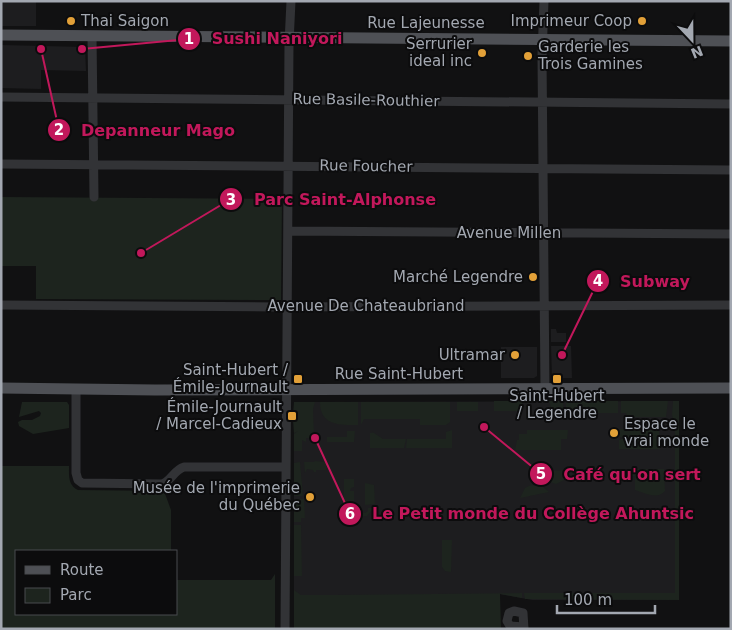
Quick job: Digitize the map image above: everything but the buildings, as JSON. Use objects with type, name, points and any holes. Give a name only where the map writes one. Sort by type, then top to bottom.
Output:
[{"type":"main road","name":"Rue Lajeunesse","points":[[1,34],[731,41]]},
{"type":"main road","name":"Rue Saint-Hubert","points":[[1,388],[285,390],[731,388]]},
{"type":"main road","name":"Rue Saint-Hubert","points":[[1,393],[72,390]]},
{"type":"street","points":[[285,629],[285,390],[288,307],[288,99],[291,1]]},
{"type":"street","points":[[544,1],[545,389]]},
{"type":"street","points":[[92,36],[94,197]]},
{"type":"street","name":"Rue Basile-Routhier","points":[[1,97],[731,104]]},
{"type":"street","name":"Rue Foucher","points":[[1,164],[731,170]]},
{"type":"street","name":"Avenue Millen","points":[[288,231],[731,234]]},
{"type":"street","name":"Avenue De Chateaubriand","points":[[1,305],[288,307],[731,305]]},
{"type":"street","points":[[72,390],[76,473],[78,480],[82,483],[163,484],[184,467],[285,467]]},
{"type":"shaded area","points":[[1,1],[36,1],[36,26],[1,26]]},
{"type":"shaded area","points":[[1,45],[85,47],[86,71],[41,70],[41,89],[1,88]]},
{"type":"shaded area","points":[[551,329],[556,329],[557,333],[566,333],[566,342],[551,342]]},
{"type":"shaded area","points":[[551,346],[571,346],[572,378],[552,378]]},
{"type":"shaded area","points":[[501,347],[537,347],[537,376],[534,378],[501,378]]},
{"type":"shaded area","points":[[679,401],[679,600],[532,600],[500,594],[294,597],[294,402]]},
{"type":"green space","points":[[1,197],[282,199],[281,300],[36,299],[36,266],[1,266]]},
{"type":"green space","points":[[494,401],[522,401],[522,411],[494,411]]},
{"type":"green space","points":[[549,401],[563,401],[564,417],[553,415]]},
{"type":"green space","points":[[566,401],[618,401],[618,413],[566,413]]},
{"type":"green space","points":[[621,401],[668,401],[666,417],[627,417],[626,413],[621,413]]},
{"type":"green space","points":[[673,401],[679,401],[679,600],[525,599],[524,593],[675,593],[675,426],[672,415]]},
{"type":"green space","points":[[22,402],[67,402],[69,405],[69,428],[33,434],[19,426],[18,422],[32,420],[40,416],[41,413],[39,411],[19,417]]},
{"type":"green space","points":[[294,402],[315,402],[313,409],[314,436],[306,438],[306,442],[302,440],[302,451],[294,451],[294,434],[298,431],[294,433],[293,420],[297,416],[293,415]]},
{"type":"green space","points":[[320,402],[358,402],[358,425],[344,425],[327,420],[323,416]]},
{"type":"green space","points":[[361,402],[450,402],[450,422],[446,425],[420,425],[420,419],[364,419],[361,425]]},
{"type":"green space","points":[[457,402],[478,402],[478,411],[457,411]]},
{"type":"green space","points":[[620,429],[659,430],[659,449],[619,449],[619,440],[624,438],[620,437]]},
{"type":"green space","points":[[452,430],[452,448],[406,448],[407,439],[446,439],[446,432]]},
{"type":"green space","points":[[527,430],[568,430],[567,439],[561,439],[561,450],[515,450],[519,434],[527,434]]},
{"type":"green space","points":[[347,431],[355,431],[354,442],[327,442],[327,437],[347,437]]},
{"type":"green space","points":[[371,431],[383,439],[406,439],[404,448],[370,448],[370,433],[373,433]]},
{"type":"green space","points":[[300,462],[303,496],[294,496],[294,463]]},
{"type":"green space","points":[[304,462],[326,462],[327,470],[316,470],[314,472],[307,469],[305,473]]},
{"type":"green space","points":[[1,466],[69,466],[69,477],[72,486],[78,490],[164,491],[171,510],[171,550],[15,550],[15,615],[178,615],[178,580],[271,580],[275,574],[275,629],[1,629]]},
{"type":"green space","points":[[627,469],[664,469],[665,491],[662,494],[655,495],[635,490],[635,476],[627,476]]},
{"type":"green space","points":[[572,470],[568,478],[556,484],[547,481],[540,471]]},
{"type":"green space","points":[[344,479],[354,479],[354,487],[350,491],[354,491],[354,513],[365,513],[368,511],[368,508],[374,508],[367,516],[346,516]]},
{"type":"green space","points":[[365,483],[374,485],[375,504],[365,505]]},
{"type":"green space","points":[[531,485],[542,486],[549,492],[520,498],[525,488]]},
{"type":"green space","points":[[294,499],[304,499],[305,518],[301,518],[301,522],[294,522]]},
{"type":"green space","points":[[294,525],[301,525],[302,576],[294,576]]},
{"type":"green space","points":[[442,540],[452,540],[451,572],[445,571],[442,567]]},
{"type":"green space","points":[[294,590],[301,595],[522,593],[522,598],[500,594],[501,629],[294,629]]},
{"type":"place","name":"Thai Saigon","points":[[71,21]]},
{"type":"place","name":"Imprimeur Coop","points":[[642,21]]},
{"type":"place","name":"Depanneur Mago","points":[[41,49]]},
{"type":"place","name":"Sushi Naniyori","points":[[82,49]]},
{"type":"place","name":"Serrurier ideal inc","points":[[482,53]]},
{"type":"place","name":"Garderie les Trois Gamines","points":[[528,56]]},
{"type":"place","name":"Parc Saint-Alphonse","points":[[141,253]]},
{"type":"place","name":"Marché Legendre","points":[[533,277]]},
{"type":"place","name":"Ultramar","points":[[515,355]]},
{"type":"place","name":"Subway","points":[[562,355]]},
{"type":"place","name":"Saint-Hubert / Émile-Journault","points":[[298,379]]},
{"type":"place","name":"Saint-Hubert / Legendre","points":[[557,379]]},
{"type":"place","name":"Émile-Journault / Marcel-Cadieux","points":[[292,416]]},
{"type":"place","name":"Café qu'on sert","points":[[484,427]]},
{"type":"place","name":"Espace le vrai monde","points":[[614,433]]},
{"type":"place","name":"Le Petit monde du Collège Ahuntsic","points":[[315,438]]},
{"type":"place","name":"Musée de l'imprimerie du Québec","points":[[310,497]]}]
